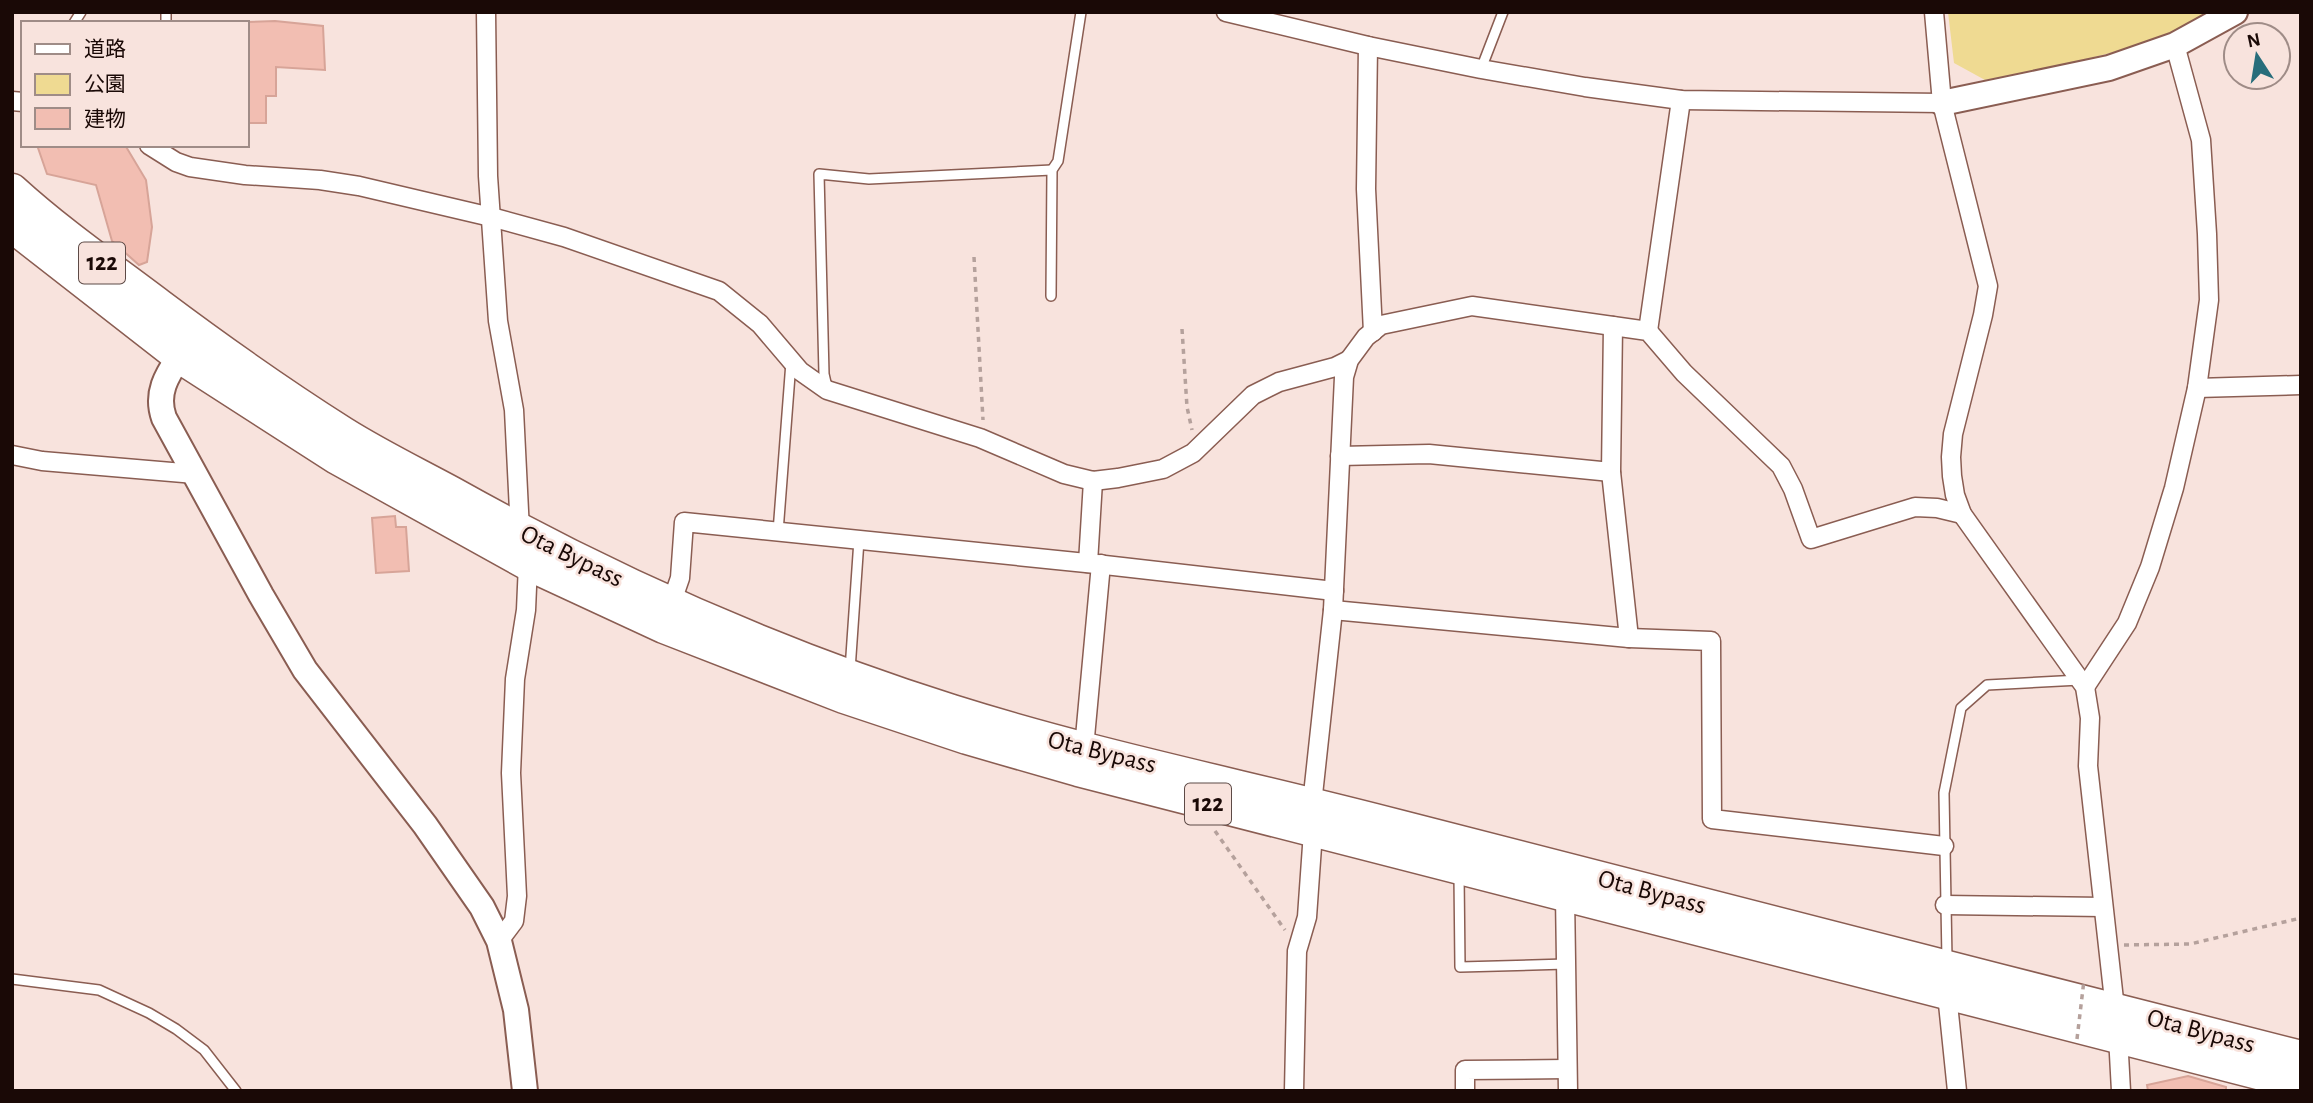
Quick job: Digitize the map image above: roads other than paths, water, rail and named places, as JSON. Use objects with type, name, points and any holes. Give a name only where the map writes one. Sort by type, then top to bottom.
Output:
[{"type":"highway","name":"Ota Bypass","points":[[12,190],[99,261],[187,345],[237,363],[348,436],[520,531],[671,604],[760,642],[952,710],[1313,818],[1459,869],[1565,896],[1947,981]]},
{"type":"highway","name":"Ota Bypass","points":[[12,226],[187,345],[337,458],[528,564],[664,627],[844,697],[968,738],[1219,807],[1313,818],[1947,981],[2116,1022],[2301,1058]]},
{"type":"highway","name":"Ota Bypass","points":[[2116,1022],[2301,1084]]},
{"type":"street","points":[[486,12],[488,176],[498,321],[514,410],[520,531],[528,564],[526,610],[515,679],[511,773],[517,896],[514,921],[499,941]]},
{"type":"street","points":[[1934,12],[1942,103],[1988,286],[1952,434],[1951,457],[1955,495],[1962,514],[2083,683],[2090,718],[2088,766],[2121,1091]]},
{"type":"street","points":[[1234,13],[1368,46],[1481,69],[1681,100],[1942,103],[2109,68],[2175,45],[2235,12]]},
{"type":"street","points":[[2083,683],[2127,623],[2150,567],[2174,488],[2197,388],[2209,300],[2201,140],[2175,45]]},
{"type":"street","points":[[1368,46],[1366,189],[1373,331]]},
{"type":"street","points":[[1648,331],[1681,100]]},
{"type":"street","points":[[153,147],[176,162],[190,167],[359,186],[491,217],[564,237],[719,290],[760,324],[800,371],[827,390],[984,440],[1065,474],[1093,481],[1163,469],[1196,449],[1253,395],[1279,382],[1335,367],[1349,360]]},
{"type":"street","points":[[1294,1091],[1298,949],[1307,916],[1313,818],[1333,610],[1345,377],[1349,360],[1366,337],[1381,325],[1472,306],[1648,331],[1684,373],[1781,466],[1793,489],[1811,539],[1915,507],[1937,508],[1962,514]]},
{"type":"street","points":[[1613,326],[1611,472],[1629,638]]},
{"type":"street","points":[[187,345],[164,383],[160,395],[164,418],[305,670],[425,825],[482,907],[499,941],[516,1010],[525,1091]]},
{"type":"street","points":[[2197,388],[2301,385]]},
{"type":"street","points":[[1340,456],[1429,454],[1611,472]]},
{"type":"street","points":[[12,455],[42,461],[195,474]]},
{"type":"street","points":[[1084,748],[1094,564],[1093,481]]},
{"type":"street","points":[[671,604],[680,578],[684,522],[1334,591]]},
{"type":"street","points":[[1333,610],[1629,638],[1711,641],[1712,819],[1944,846]]},
{"type":"street","points":[[1565,896],[1568,1091]]},
{"type":"street","points":[[1945,905],[2104,907]]},
{"type":"street","points":[[1947,981],[1957,1091]]},
{"type":"street","points":[[1465,1091],[1465,1070],[1567,1069]]},
{"type":"lane","points":[[1051,296],[1052,170],[1058,161],[1081,12]]},
{"type":"lane","points":[[1481,69],[1503,12]]},
{"type":"lane","points":[[827,390],[824,374],[819,174],[869,179],[1052,170]]},
{"type":"lane","points":[[778,532],[791,360]]},
{"type":"lane","points":[[850,675],[859,540]]},
{"type":"lane","points":[[1947,981],[1944,793],[1961,708],[1987,685],[2083,683]]},
{"type":"lane","points":[[1459,869],[1460,967],[1566,964]]},
{"type":"lane","points":[[12,979],[99,990],[149,1013],[204,1050],[236,1091]]}]
